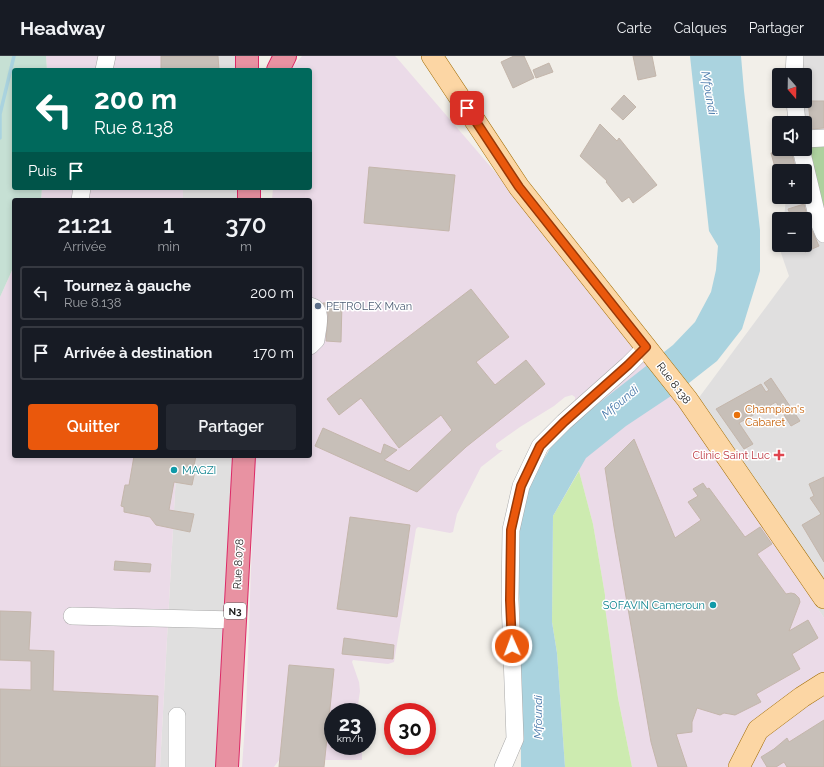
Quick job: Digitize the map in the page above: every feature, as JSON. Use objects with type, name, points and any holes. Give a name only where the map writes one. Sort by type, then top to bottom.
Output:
[{"type":"highway","points":[[247,56],[247,68]]},
{"type":"highway","points":[[279,68],[285,56]]},
{"type":"highway","name":"Rue 8.078","points":[[227,767],[244,458]]},
{"type":"main road","name":"Rue 8.138","points":[[432,56],[519,187],[687,399],[824,598]]},
{"type":"main road","points":[[739,767],[758,730],[802,697],[824,683]]},
{"type":"street","points":[[104,68],[107,56]]},
{"type":"street","points":[[794,68],[795,56]]},
{"type":"street","points":[[812,139],[824,138]]},
{"type":"street","points":[[803,156],[818,220],[824,234]]},
{"type":"street","points":[[312,306],[315,307],[318,314],[316,340],[312,344]]},
{"type":"street","points":[[503,767],[515,739],[510,600],[511,530],[521,486],[540,446],[564,422],[628,365],[649,350]]},
{"type":"street","points":[[72,616],[235,620]]},
{"type":"street","points":[[177,716],[177,767]]},
{"type":"shaded area","points":[[46,56],[180,56],[180,68],[47,68]]},
{"type":"shaded area","points":[[180,56],[247,56],[247,68],[180,68]]},
{"type":"shaded area","points":[[302,56],[395,56],[502,180],[635,351],[677,402],[753,508],[824,618],[824,767],[632,767],[618,698],[605,607],[605,595],[593,524],[579,471],[574,438],[575,397],[572,395],[565,397],[554,406],[496,444],[496,447],[499,450],[503,450],[481,467],[457,514],[453,532],[450,533],[418,527],[416,529],[394,662],[388,664],[353,660],[352,662],[359,682],[360,691],[358,703],[324,703],[324,755],[362,755],[362,760],[323,760],[282,756],[274,767],[242,767],[246,711],[255,458],[312,458],[312,198],[272,198],[273,190],[312,190],[312,68],[292,68]]},
{"type":"shaded area","points":[[798,56],[824,56],[824,618],[753,508],[692,407],[789,276],[781,252],[812,252],[812,212],[785,212],[785,204],[812,204],[812,164],[789,164],[789,156],[812,156],[812,116],[802,116],[798,108],[812,108],[812,68],[797,68]]},
{"type":"shaded area","points":[[42,190],[183,190],[183,198],[41,198]]},
{"type":"shaded area","points":[[183,190],[249,190],[249,198],[183,198]]},
{"type":"shaded area","points":[[12,270],[12,458],[177,458],[160,767],[0,767],[0,297]]},
{"type":"shaded area","points":[[177,458],[244,458],[227,767],[160,767]]},
{"type":"green space","points":[[0,56],[46,56],[47,68],[12,68],[12,190],[42,190],[41,198],[12,198],[12,270],[0,297]]},
{"type":"green space","points":[[824,131],[824,209],[812,156],[812,138]]},
{"type":"green space","points":[[579,471],[593,524],[605,595],[605,607],[618,698],[632,767],[565,767],[557,653],[552,622],[553,516]]},
{"type":"water","name":"Mfoundi","points":[[690,56],[741,56],[760,230],[760,271],[742,329],[717,361],[680,390],[626,426],[586,458],[553,516],[552,622],[557,653],[565,767],[521,767],[520,619],[517,539],[529,484],[558,435],[673,345],[695,322],[711,292],[716,270],[718,246],[709,231]]},
{"type":"building","points":[[161,56],[218,56],[219,68],[161,68]]},
{"type":"building","points":[[514,56],[524,56],[534,78],[513,88],[501,62]]},
{"type":"building","points":[[633,56],[652,56],[656,76],[638,80]]},
{"type":"building","points":[[549,63],[553,72],[536,78],[533,70]]},
{"type":"building","points":[[624,95],[636,107],[623,120],[611,109]]},
{"type":"building","points":[[812,101],[824,101],[824,128],[812,129],[812,116],[810,116],[809,108],[812,108]]},
{"type":"building","points":[[600,124],[617,141],[619,138],[657,185],[633,203],[629,197],[622,202],[606,182],[607,181],[580,156]]},
{"type":"building","points":[[771,153],[772,156],[793,156],[794,164],[774,164]]},
{"type":"building","points":[[369,167],[455,175],[449,231],[364,223]]},
{"type":"building","points":[[804,204],[806,212],[789,212],[788,209]]},
{"type":"building","points":[[812,231],[819,246],[812,249]]},
{"type":"building","points":[[471,289],[509,337],[476,362],[495,385],[526,360],[545,384],[466,447],[417,492],[315,446],[323,428],[381,454],[384,444],[397,450],[384,460],[409,471],[452,430],[441,415],[399,448],[361,398],[339,415],[327,399]]},
{"type":"building","points":[[323,303],[342,303],[341,342],[326,341],[328,315],[327,308]]},
{"type":"building","name":"Champion's Cabaret","points":[[771,378],[800,421],[791,426],[776,402],[739,423],[753,444],[744,449],[716,409],[761,384],[766,392],[769,390],[764,383]]},
{"type":"building","name":"SOFAVIN Cameroun","points":[[634,439],[675,538],[701,520],[688,502],[698,496],[693,489],[703,483],[707,489],[709,488],[745,537],[760,527],[772,544],[757,554],[786,594],[795,594],[799,598],[800,602],[789,631],[808,620],[818,638],[792,654],[800,669],[756,694],[761,702],[735,715],[724,713],[720,715],[697,708],[692,722],[692,732],[676,734],[687,767],[658,767],[651,742],[614,527],[605,468]]},
{"type":"building","points":[[134,458],[196,458],[192,485],[174,482],[169,510],[194,514],[190,532],[156,525],[150,517],[124,512],[124,507],[121,506],[125,485],[129,485]]},
{"type":"building","points":[[824,477],[824,562],[802,525],[821,514],[810,498],[814,496],[809,484]]},
{"type":"building","points":[[350,517],[410,525],[397,617],[337,609]]},
{"type":"building","points":[[115,561],[151,564],[150,572],[114,570]]},
{"type":"building","points":[[0,611],[31,612],[29,650],[54,651],[53,691],[158,696],[155,767],[0,767],[0,689],[31,690],[31,661],[0,660]]},
{"type":"building","points":[[344,638],[394,645],[393,659],[342,654]]},
{"type":"building","points":[[289,665],[334,669],[331,703],[324,703],[324,755],[325,755],[324,767],[279,767]]},
{"type":"building","points":[[824,720],[824,767],[787,767],[784,762],[776,767],[767,767],[761,757],[774,749],[787,738],[789,742]]},
{"type":"waterway","points":[[0,138],[0,114],[14,56]]},
{"type":"place","name":"PETROLEX Mvan","points":[[318,306]]},
{"type":"place","name":"Champion's Cabaret","points":[[737,415]]},
{"type":"place","name":"Clinic Saint Luc","points":[[779,455]]},
{"type":"place","name":"MAGZI","points":[[174,470]]},
{"type":"place","name":"SOFAVIN Cameroun","points":[[713,605]]},
{"type":"route","points":[[467,108],[519,187],[646,347],[540,446],[521,486],[511,530],[510,600],[512,646]]}]
